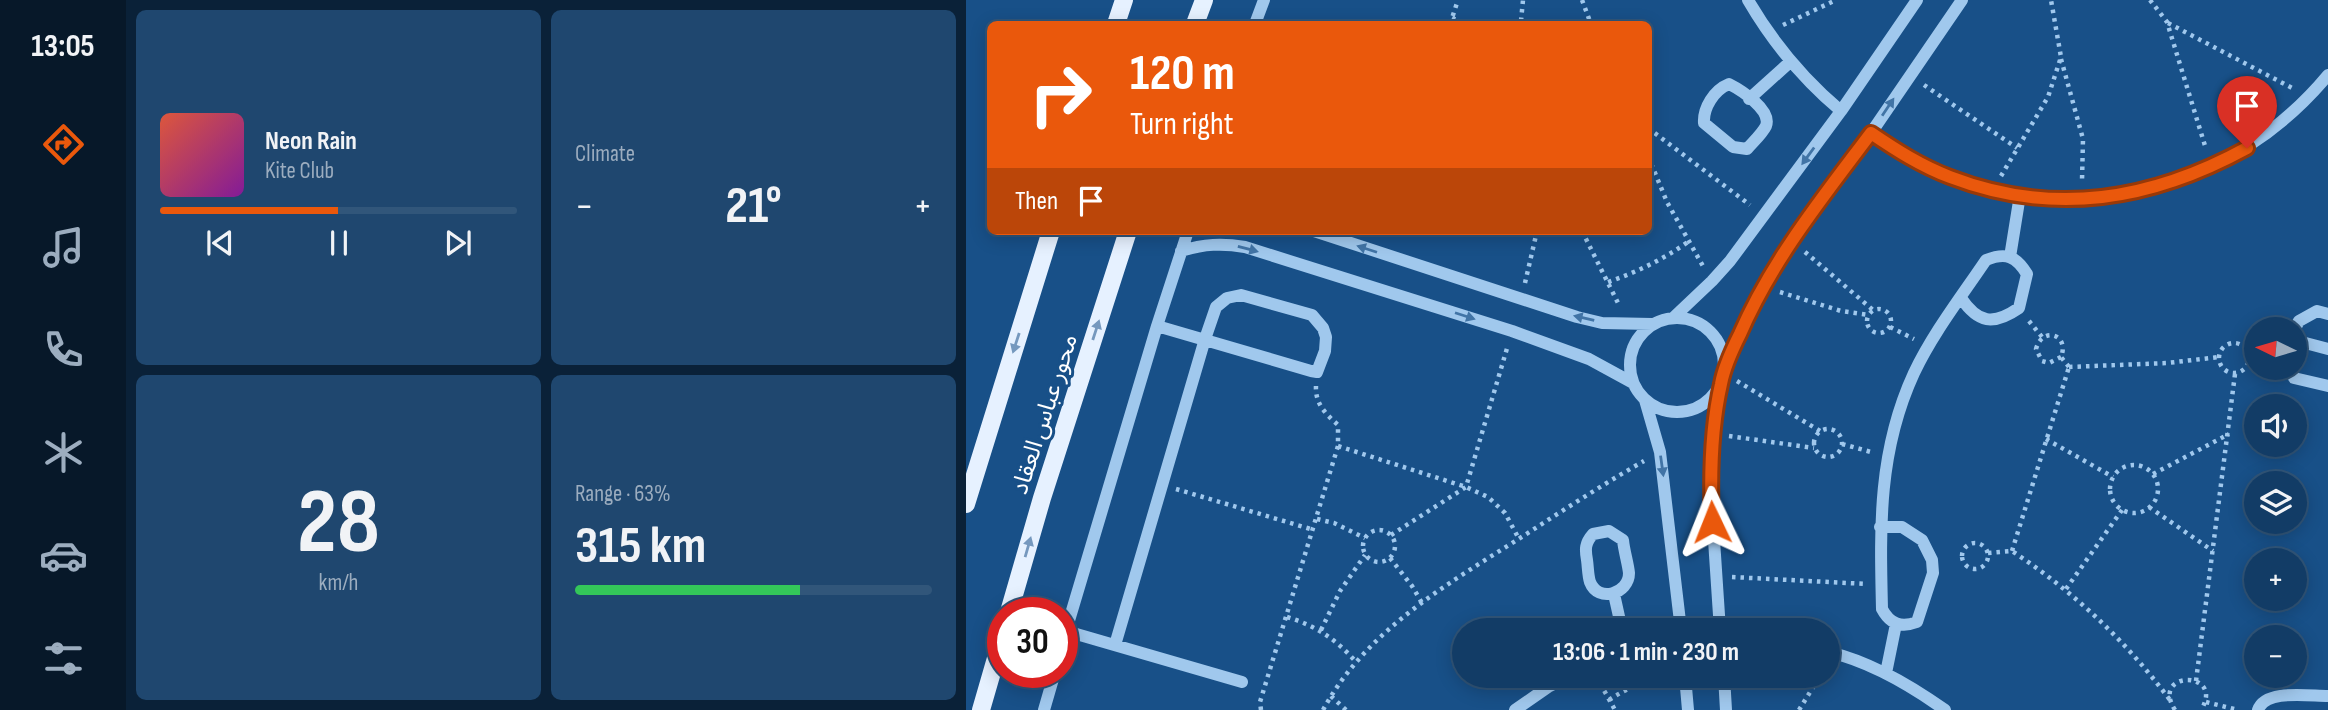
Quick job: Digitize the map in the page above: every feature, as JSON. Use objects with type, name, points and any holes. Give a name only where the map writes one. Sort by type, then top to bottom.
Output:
[{"type":"main road","points":[[1117,21],[1124,0]]},
{"type":"main road","points":[[1196,21],[1203,0]]},
{"type":"main road","name":"محور عباس العقاد","points":[[966,504],[1050,235]]},
{"type":"main road","name":"محور عباس العقاد","points":[[1013,597],[1042,498],[1127,235]]},
{"type":"main road","points":[[981,710],[987,688]]},
{"type":"street","points":[[1256,21],[1264,0]]},
{"type":"street","points":[[1748,0],[1790,62],[1841,111]]},
{"type":"street","points":[[1326,235],[1577,317],[1629,325],[1651,324],[1674,317],[1712,281],[1764,216],[1841,111],[1917,0]]},
{"type":"street","points":[[1645,400],[1657,408],[1671,412],[1700,406],[1712,397],[1763,286],[1962,0]]},
{"type":"street","points":[[1749,99],[1790,62]]},
{"type":"street","points":[[1871,133],[1908,158],[1949,177],[1992,190],[2020,195],[2081,199],[2126,195],[2169,184],[2211,168],[2247,148],[2280,124],[2310,97],[2328,75]]},
{"type":"street","points":[[1729,84],[1749,99],[1764,111],[1767,118],[1766,126],[1747,149],[1733,147],[1704,123],[1706,107],[1722,87],[1729,84]]},
{"type":"street","points":[[2010,257],[2020,195]]},
{"type":"street","points":[[1076,597],[1187,235]]},
{"type":"street","points":[[1181,251],[1224,243],[1245,247],[1512,331],[1589,359],[1633,383]]},
{"type":"street","points":[[1880,527],[1902,527],[1922,540],[1932,560],[1933,573],[1917,622],[1907,626],[1887,619],[1882,609],[1880,527],[1887,457],[1898,414],[1914,373],[1929,346],[1986,260],[1998,256],[2010,257],[2020,264],[2027,274],[2019,308],[2005,318],[1987,320],[1971,313],[1961,298]]},
{"type":"street","points":[[1115,645],[1205,339],[1216,307],[1227,298],[1241,295],[1312,315],[1323,328],[1326,337],[1325,351],[1317,372],[1205,339],[1157,326]]},
{"type":"street","points":[[2306,317],[2317,311],[2328,314]]},
{"type":"street","points":[[1674,317],[1698,322],[1716,337],[1722,348],[1722,378],[1714,433],[1711,495],[1719,618]]},
{"type":"street","points":[[1651,324],[1634,344],[1630,370],[1633,383],[1645,400],[1660,452],[1680,618]]},
{"type":"street","points":[[2307,343],[2328,349]]},
{"type":"street","points":[[2302,380],[2328,386]]},
{"type":"street","points":[[1609,531],[1623,540],[1629,575],[1626,583],[1614,594],[1595,590],[1590,582],[1585,547],[1593,534],[1609,531]]},
{"type":"street","points":[[1614,594],[1619,618]]},
{"type":"street","points":[[1886,673],[1896,624]]},
{"type":"street","points":[[1078,634],[1242,682]]},
{"type":"street","points":[[1840,656],[1886,673],[1945,710]]},
{"type":"street","points":[[1044,710],[1050,688]]},
{"type":"street","points":[[1515,710],[1547,688]]},
{"type":"street","points":[[1686,688],[1688,710]]},
{"type":"street","points":[[1725,688],[1726,710]]},
{"type":"street","points":[[2258,710],[2260,703],[2271,696],[2328,696]]},
{"type":"path","points":[[1451,21],[1458,0]]},
{"type":"path","points":[[1521,21],[1523,0]]},
{"type":"path","points":[[1582,0],[1590,21]]},
{"type":"path","points":[[1768,32],[1836,0]]},
{"type":"path","points":[[2051,0],[2061,57],[2083,139],[2081,199]]},
{"type":"path","points":[[2150,0],[2167,22],[2211,168]]},
{"type":"path","points":[[1452,18],[1459,21]]},
{"type":"path","points":[[2167,22],[2310,97]]},
{"type":"path","points":[[1992,190],[2048,97],[2061,57]]},
{"type":"path","points":[[1909,76],[2017,148]]},
{"type":"path","points":[[1652,131],[1764,216]]},
{"type":"path","points":[[1652,166],[1667,202],[1712,281]]},
{"type":"path","points":[[1521,300],[1536,235]]},
{"type":"path","points":[[1584,235],[1629,325]]},
{"type":"path","points":[[1792,241],[1871,313]]},
{"type":"path","points":[[1608,282],[1645,268],[1688,242]]},
{"type":"path","points":[[1763,286],[1841,311],[1871,313]]},
{"type":"path","points":[[1879,308],[1890,314],[1890,327],[1886,331],[1873,332],[1867,321],[1871,313],[1879,308]]},
{"type":"path","points":[[1890,327],[1929,346]]},
{"type":"path","points":[[1391,535],[1466,487],[1512,331]]},
{"type":"path","points":[[2050,334],[2057,337],[2064,350],[2061,357],[2049,363],[2042,361],[2036,349],[2037,342],[2050,334]]},
{"type":"path","points":[[2235,374],[2223,369],[2219,357],[2225,346],[2237,343],[2244,347]]},
{"type":"path","points":[[2061,357],[2069,367]]},
{"type":"path","points":[[2069,367],[2167,363],[2219,357]]},
{"type":"path","points":[[2012,551],[2069,367]]},
{"type":"path","points":[[2235,374],[2244,369]]},
{"type":"path","points":[[1261,710],[1260,702],[1338,446],[1338,425],[1323,411],[1315,392],[1317,372]]},
{"type":"path","points":[[2196,681],[2235,374]]},
{"type":"path","points":[[1714,433],[1814,449],[1824,457],[1830,457],[1840,450],[1842,444],[1841,438],[1832,429],[1820,431],[1722,378]]},
{"type":"path","points":[[1814,449],[1813,442],[1820,431]]},
{"type":"path","points":[[2153,474],[2229,434]]},
{"type":"path","points":[[2046,439],[2113,477]]},
{"type":"path","points":[[1842,444],[1887,457]]},
{"type":"path","points":[[1338,446],[1466,487],[1488,497],[1505,513],[1519,539]]},
{"type":"path","points":[[1323,710],[1356,662],[1377,640],[1422,603],[1450,582],[1599,487],[1660,452]]},
{"type":"path","points":[[2127,465],[2146,467],[2153,474],[2158,491],[2149,508],[2132,513],[2115,504],[2110,486],[2113,477],[2127,465]]},
{"type":"path","points":[[1162,485],[1314,530]]},
{"type":"path","points":[[2149,508],[2214,551]]},
{"type":"path","points":[[2066,589],[2122,510]]},
{"type":"path","points":[[1317,519],[1334,523],[1364,538]]},
{"type":"path","points":[[1374,530],[1386,531],[1391,535],[1395,550],[1390,558],[1377,562],[1366,555],[1363,550],[1364,538],[1374,530]]},
{"type":"path","points":[[1979,543],[1988,553],[1984,566],[1979,569],[1966,565],[1963,559],[1963,552],[1972,544],[1979,543]]},
{"type":"path","points":[[1988,553],[2012,551],[2066,589],[2122,641],[2170,700],[2175,710]]},
{"type":"path","points":[[1321,630],[1340,591],[1366,555]]},
{"type":"path","points":[[1390,558],[1422,603]]},
{"type":"path","points":[[1715,576],[1881,585]]},
{"type":"path","points":[[1287,617],[1321,630],[1342,646],[1356,662]]},
{"type":"path","points":[[2170,700],[2174,685],[2188,679],[2196,681],[2206,693],[2206,702],[2201,710]]},
{"type":"path","points":[[1602,688],[1615,710]]},
{"type":"path","points":[[1609,700],[1629,688]]},
{"type":"path","points":[[1799,710],[1813,688]]},
{"type":"path","points":[[1331,696],[1346,710]]},
{"type":"path","points":[[2206,702],[2238,710]]},
{"type":"route","points":[[1712,522],[1714,433],[1720,384],[1735,343],[1777,263],[1871,133],[1908,158],[1949,177],[1992,190],[2036,198],[2081,199],[2126,195],[2169,184],[2211,168],[2247,148]]}]
